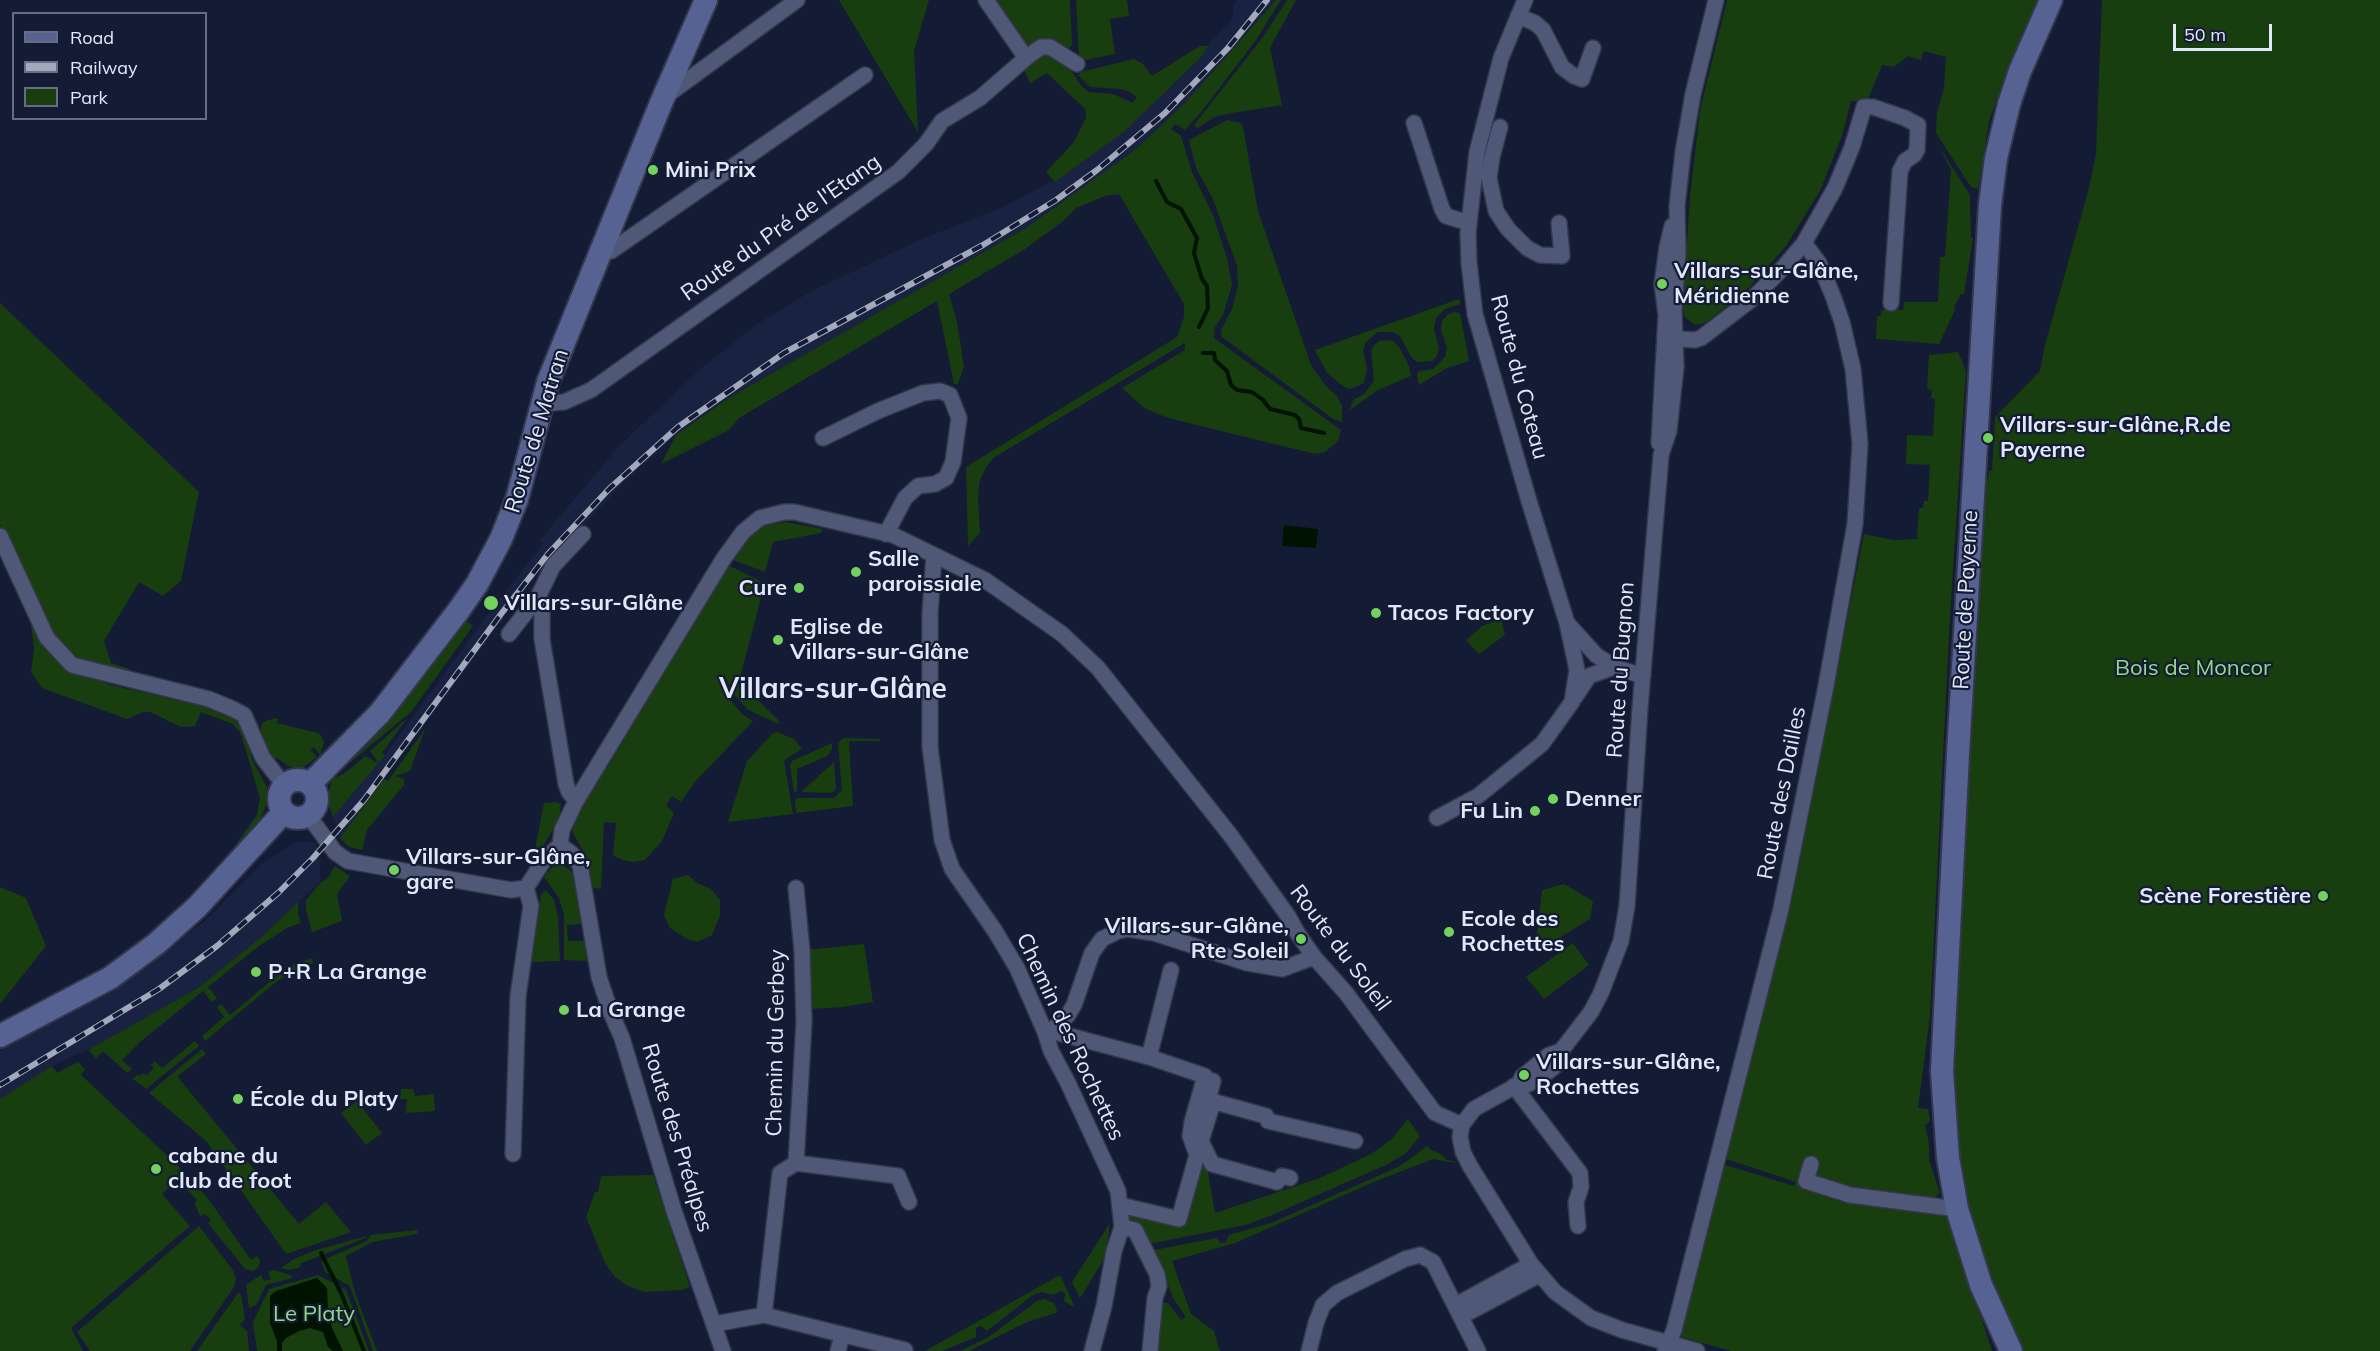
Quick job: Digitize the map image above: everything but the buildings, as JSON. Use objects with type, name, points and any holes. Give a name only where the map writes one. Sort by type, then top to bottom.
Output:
[{"type":"main road","name":"Route de Matran","points":[[310,784],[380,713],[477,584],[501,539],[518,499],[541,404],[663,98],[706,0]]},
{"type":"main road","name":"Route de Payerne","points":[[2011,1351],[1981,1285],[1957,1209],[1948,1158],[1942,1071],[1989,218],[1996,158],[2009,104],[2020,71],[2051,0]]},
{"type":"main road","points":[[299,780],[310,784],[315,791],[316,803],[308,815],[295,818],[284,812],[279,803],[279,795],[284,785],[299,780]]},
{"type":"main road","points":[[0,1036],[110,978],[156,944],[197,907],[284,812]]},
{"type":"street","points":[[663,98],[797,0]]},
{"type":"street","points":[[986,0],[1026,58],[1041,47],[1050,47],[1077,64]]},
{"type":"street","name":"Route du Coteau","points":[[1525,0],[1501,58],[1487,106],[1485,155],[1469,223],[1468,263],[1475,314],[1567,623],[1577,670],[1572,702]]},
{"type":"street","name":"Route du Bugnon","points":[[1462,1125],[1474,1109],[1516,1085],[1522,1077],[1549,1055],[1561,1051],[1591,1012],[1601,993],[1621,941],[1627,906],[1661,455],[1658,440],[1670,339],[1662,294],[1664,266],[1677,206],[1693,94],[1716,0]]},
{"type":"street","points":[[1518,16],[1535,23],[1544,30],[1562,67],[1574,76],[1582,79],[1593,48]]},
{"type":"street","name":"Route du Pré de l'Etang","points":[[541,404],[564,402],[591,390],[898,172],[926,144],[942,121],[980,98],[1026,58]]},
{"type":"street","points":[[601,252],[611,251],[865,75]]},
{"type":"street","points":[[1670,339],[1695,340],[1723,323],[1752,299],[1804,243],[1835,188],[1852,147],[1864,107],[1873,107],[1918,124],[1917,150],[1905,161],[1900,171],[1892,303]]},
{"type":"street","points":[[1414,123],[1442,209],[1446,216],[1469,223]]},
{"type":"street","points":[[1500,127],[1485,155],[1496,211],[1508,229],[1527,248],[1540,255],[1562,256],[1559,223]]},
{"type":"street","name":"Route des Dailles","points":[[1667,1348],[1739,1078],[1781,909],[1828,675],[1855,524],[1860,444],[1853,369],[1842,322],[1833,296],[1819,263],[1804,243]]},
{"type":"street","points":[[823,438],[878,411],[923,393],[940,391],[950,395],[959,418],[953,462],[946,478],[935,484],[918,486],[905,498],[886,534]]},
{"type":"street","name":"Route du Soleil","points":[[576,801],[731,547],[752,524],[773,514],[794,512],[886,534],[985,580],[1062,633],[1098,668],[1230,836],[1288,916],[1314,957],[1346,993],[1436,1113],[1462,1125]]},
{"type":"street","points":[[540,623],[512,630],[538,597],[548,575],[572,544],[583,534]]},
{"type":"street","points":[[0,536],[47,638],[72,665],[209,699],[244,715],[263,758],[284,785]]},
{"type":"street","name":"Chemin des Rochettes","points":[[934,555],[930,614],[930,747],[942,840],[952,869],[1017,968],[1048,1031],[1051,1051],[1118,1191],[1122,1227]]},
{"type":"street","points":[[308,815],[335,852],[348,861],[467,884],[511,890],[526,888],[544,860],[560,845],[562,830],[576,801],[566,784],[540,623],[542,613],[538,597]]},
{"type":"street","name":"Route du Coteau","points":[[1567,623],[1596,655],[1614,667],[1643,676]]},
{"type":"street","points":[[1437,818],[1478,796],[1542,744],[1589,676],[1614,667]]},
{"type":"street","name":"Route des Préalpes","points":[[560,845],[572,854],[580,865],[599,977],[622,1038],[674,1211],[723,1351]]},
{"type":"street","points":[[513,1154],[518,996],[531,906],[526,888]]},
{"type":"street","name":"Chemin du Gerbey","points":[[796,888],[802,951],[804,1022],[796,1163]]},
{"type":"street","points":[[1048,1031],[1068,1015],[1074,1005],[1092,953],[1102,939],[1128,928],[1154,933],[1247,963],[1282,969],[1314,957]]},
{"type":"street","points":[[1149,1057],[1171,970]]},
{"type":"street","points":[[1048,1031],[1149,1057],[1213,1079],[1208,1100],[1213,1102],[1266,1116],[1268,1121],[1355,1140]]},
{"type":"street","points":[[1120,1205],[1179,1219],[1197,1155],[1190,1136],[1205,1076]]},
{"type":"street","points":[[1516,1085],[1580,1173],[1581,1187],[1576,1202],[1578,1226]]},
{"type":"street","points":[[1213,1102],[1201,1141],[1212,1164],[1277,1182],[1282,1176],[1290,1178]]},
{"type":"street","points":[[1462,1125],[1460,1137],[1463,1152],[1535,1269],[1567,1302],[1591,1317],[1667,1348],[1698,1351]]},
{"type":"street","name":"Chemin du Gerbey","points":[[764,1315],[780,1173],[796,1163],[898,1176],[909,1202]]},
{"type":"street","points":[[1811,1164],[1806,1181],[1850,1195],[1957,1209]]},
{"type":"street","points":[[1092,1351],[1104,1306],[1113,1251],[1122,1227],[1135,1230],[1157,1274],[1159,1286],[1155,1298],[1150,1351]]},
{"type":"street","points":[[1309,1351],[1323,1305],[1337,1293],[1405,1259],[1420,1255],[1433,1262],[1478,1351]]},
{"type":"street","points":[[1459,1310],[1535,1269]]},
{"type":"street","points":[[714,1324],[764,1315],[905,1350]]},
{"type":"street","points":[[838,1351],[842,1335]]},
{"type":"shaded area","points":[[1238,0],[1276,0],[1185,103],[1136,149],[1026,228],[729,398],[676,435],[626,480],[565,545],[562,543],[534,577],[340,838],[333,817],[385,755],[488,614],[543,544],[540,540],[619,446],[700,369],[757,324],[810,292],[919,240],[1001,208],[1054,180],[1175,83],[1233,17],[1233,5]]},
{"type":"shaded area","points":[[1284,525],[1318,529],[1316,548],[1282,546]]},
{"type":"shaded area","points":[[296,842],[315,842],[320,862],[320,882],[265,934],[198,988],[100,1044],[52,1066],[0,1099],[0,1050],[76,1009],[162,954],[205,921],[263,863]]},
{"type":"shaded area","points":[[317,1278],[327,1288],[332,1328],[343,1351],[333,1351],[328,1347],[323,1332],[310,1328],[286,1338],[282,1343],[282,1351],[277,1351],[277,1341],[270,1323],[270,1296],[276,1291]]},
{"type":"green space","points":[[839,0],[929,0],[914,51],[918,132]]},
{"type":"green space","points":[[997,0],[1070,0],[1072,45],[1067,51],[1028,49],[1006,20]]},
{"type":"green space","points":[[1076,0],[1127,0],[1129,16],[1110,19],[1115,54],[1084,60],[1079,57]]},
{"type":"green space","points":[[1276,0],[1281,0],[1256,40],[1202,111],[1185,130],[1175,124],[1171,129],[1181,136],[1192,172],[1213,215],[1227,258],[1232,285],[1223,315],[1215,327],[1214,338],[1341,430],[1338,441],[1325,452],[1315,454],[1168,418],[1144,408],[1122,388],[1185,350],[1185,343],[993,458],[979,483],[980,533],[968,546],[966,467],[1177,337],[1184,317],[1184,304],[1119,194],[1105,196],[1076,208],[1062,222],[1025,249],[949,294],[957,322],[964,367],[958,384],[954,384],[937,301],[739,418],[729,430],[661,464],[676,435],[729,398],[1026,228],[1136,149],[1185,103]]},
{"type":"green space","points":[[1287,0],[1296,0],[1270,48],[1282,105],[1226,114],[1215,117],[1197,128],[1194,125],[1263,37]]},
{"type":"green space","points":[[1727,0],[2039,0],[2009,65],[1989,121],[1978,189],[1971,187],[1936,133],[1937,113],[1944,88],[1946,57],[1924,51],[1921,60],[1908,56],[1894,67],[1882,65],[1867,102],[1851,101],[1842,136],[1820,191],[1786,246],[1745,292],[1705,323],[1695,325],[1684,316],[1683,307],[1690,196],[1700,110]]},
{"type":"green space","name":"Bois de Moncor","points":[[2102,0],[2380,0],[2380,1351],[2020,1351],[1976,1244],[1957,1159],[1951,1087],[1978,569],[1985,493],[1989,471],[1992,471],[1995,417],[2040,371],[2045,345],[2089,188],[2096,153]]},
{"type":"green space","points":[[1200,46],[1208,46],[1202,56],[1126,130],[1055,182],[1046,172],[1074,142],[1086,118],[1085,109],[1047,73],[1030,83],[1023,67],[1043,52],[1067,64],[1082,87],[1089,92],[1113,94],[1133,103],[1137,97],[1128,91],[1090,87],[1079,76],[1080,72],[1134,59],[1143,64],[1152,76]]},
{"type":"green space","points":[[1227,120],[1241,123],[1243,127],[1258,211],[1311,365],[1325,385],[1337,396],[1342,406],[1342,422],[1333,419],[1222,337],[1221,330],[1232,309],[1238,286],[1237,266],[1213,199],[1196,168],[1189,140]]},
{"type":"green space","points":[[1938,145],[1970,195],[1971,238],[1973,238],[1964,294],[1961,294],[1954,307],[1955,310],[1939,344],[1876,339],[1877,316],[1880,316],[1882,310],[1888,308],[1903,310],[1904,302],[1938,302],[1940,257],[1945,257],[1951,170]]},
{"type":"green space","points":[[1459,299],[1461,304],[1445,309],[1436,318],[1434,329],[1439,348],[1437,356],[1432,361],[1417,362],[1412,358],[1400,336],[1393,332],[1378,332],[1366,342],[1363,350],[1367,368],[1364,383],[1350,389],[1327,373],[1315,350]]},
{"type":"green space","points":[[0,303],[199,492],[181,581],[163,596],[139,582],[104,641],[111,663],[130,669],[122,674],[83,663],[55,638],[0,524]]},
{"type":"green space","points":[[1454,312],[1460,313],[1469,361],[1447,368],[1419,385],[1417,374],[1419,371],[1433,369],[1445,357],[1447,348],[1441,330],[1442,321]]},
{"type":"green space","points":[[1387,340],[1393,341],[1399,347],[1409,366],[1411,376],[1378,390],[1350,410],[1353,400],[1364,394],[1374,381],[1371,352],[1374,345]]},
{"type":"green space","points":[[1958,352],[1966,371],[1950,616],[1930,1016],[1918,1108],[1928,1109],[1930,1121],[1925,1125],[1929,1144],[1929,1160],[1940,1193],[1933,1199],[1931,1209],[1947,1218],[1992,1351],[1731,1351],[1682,1337],[1682,1328],[1723,1166],[1794,1186],[1796,1182],[1726,1159],[1791,904],[1864,534],[1893,540],[1917,539],[1919,508],[1923,508],[1924,501],[1928,501],[1930,465],[1906,464],[1907,435],[1933,436],[1935,399],[1931,398],[1932,390],[1927,389],[1929,355]]},
{"type":"green space","points":[[786,522],[823,529],[821,533],[773,542],[765,572],[731,559],[757,528],[767,523],[768,525]]},
{"type":"green space","points":[[728,565],[762,582],[763,590],[740,678],[745,687],[779,721],[779,724],[748,710],[732,692],[725,676],[719,674],[726,695],[743,715],[753,721],[694,783],[681,802],[672,796],[666,805],[674,813],[662,841],[645,860],[634,862],[613,855],[616,823],[604,822],[601,889],[593,888],[588,860],[573,833],[577,811],[605,767],[607,768]]},
{"type":"green space","points":[[464,619],[473,626],[411,712],[340,771],[373,739]]},
{"type":"green space","points":[[1501,619],[1505,635],[1479,654],[1466,640],[1482,626]]},
{"type":"green space","points":[[31,623],[42,644],[70,672],[115,686],[220,710],[235,720],[245,733],[253,762],[267,787],[268,800],[259,823],[209,882],[257,815],[260,798],[241,734],[233,724],[201,712],[195,726],[181,727],[151,712],[143,712],[127,719],[42,688],[31,672],[34,649]]},
{"type":"green space","points":[[278,718],[277,723],[318,733],[324,743],[320,755],[314,747],[310,750],[317,757],[301,769],[288,766],[277,758],[274,760],[260,736],[262,723]]},
{"type":"green space","points":[[407,718],[382,753],[385,755],[333,817],[327,799],[332,779],[345,773],[365,756],[376,762],[377,760],[370,751]]},
{"type":"green space","points":[[425,729],[410,771],[395,776],[404,779],[404,785],[367,830],[362,850],[349,847],[340,838],[384,779],[388,781]]},
{"type":"green space","points":[[777,732],[794,739],[802,749],[784,760],[793,814],[728,822],[747,761],[772,734]]},
{"type":"green space","points":[[843,738],[880,739],[880,741],[849,741],[853,806],[796,813],[797,798],[834,798],[842,790],[838,743]]},
{"type":"green space","points":[[832,743],[832,749],[827,756],[797,769],[797,791],[794,792],[790,765],[792,761]]},
{"type":"green space","points":[[834,762],[835,791],[830,793],[801,792]]},
{"type":"green space","points":[[544,803],[561,804],[559,819],[532,865]]},
{"type":"green space","points":[[556,865],[564,866],[572,872],[575,880],[583,924],[567,925],[568,941],[585,941],[587,961],[564,960],[564,915],[559,898],[544,877]]},
{"type":"green space","points":[[335,866],[350,876],[337,894],[342,921],[312,932],[306,910],[306,900],[321,882],[327,879]]},
{"type":"green space","points":[[688,875],[697,883],[711,889],[720,900],[720,916],[712,935],[697,942],[687,939],[670,928],[664,915],[673,879]]},
{"type":"green space","points":[[1564,884],[1593,901],[1590,919],[1535,953],[1542,890]]},
{"type":"green space","points":[[0,887],[26,898],[46,946],[0,1004]]},
{"type":"green space","points":[[546,890],[554,900],[558,917],[560,961],[531,962],[541,895]]},
{"type":"green space","points":[[299,901],[298,913],[301,923],[287,928],[259,946],[208,987],[217,998],[212,1002],[203,991],[140,1042],[122,1060],[132,1069],[127,1073],[103,1051],[96,1058],[88,1050],[198,988],[265,934]]},
{"type":"green space","points":[[1573,943],[1589,965],[1544,999],[1526,977]]},
{"type":"green space","points":[[864,944],[873,1002],[809,1009],[807,950]]},
{"type":"green space","points":[[312,958],[313,963],[297,969],[275,983],[205,1041],[202,1036],[224,1017],[217,1007],[221,1004],[230,1015],[294,964]]},
{"type":"green space","points":[[195,1041],[199,1046],[146,1089],[133,1079],[138,1074],[140,1076],[143,1073],[146,1076],[154,1068],[151,1065],[155,1061],[162,1068]]},
{"type":"green space","points":[[202,1049],[206,1054],[178,1076],[181,1081],[299,1224],[326,1202],[351,1232],[286,1254],[206,1141],[149,1093]]},
{"type":"green space","points":[[78,1062],[85,1069],[81,1075],[173,1161],[207,1197],[251,1260],[257,1256],[260,1260],[259,1267],[253,1271],[245,1269],[208,1223],[211,1220],[204,1214],[201,1216],[199,1214],[195,1204],[196,1199],[177,1180],[162,1194],[190,1226],[71,1328],[83,1351],[0,1351],[0,1099],[52,1066],[57,1073]]},
{"type":"green space","points":[[401,1089],[413,1089],[415,1096],[434,1094],[435,1111],[406,1113],[407,1099],[400,1099]]},
{"type":"green space","points":[[357,1101],[382,1133],[366,1145],[341,1113]]},
{"type":"green space","points":[[1408,1119],[1420,1136],[1406,1153],[1388,1164],[1245,1225],[1148,1244],[1127,1217],[1128,1209],[1183,1223],[1200,1159],[1206,1161],[1215,1213],[1320,1178],[1371,1154],[1392,1139]]},
{"type":"green space","points":[[1427,1146],[1447,1160],[1456,1163],[1433,1159],[1374,1182],[1235,1243],[1172,1261],[1191,1314],[1214,1331],[1220,1351],[1153,1351],[1159,1303],[1168,1303],[1181,1320],[1186,1317],[1173,1298],[1154,1250],[1216,1238],[1221,1243],[1226,1242],[1229,1235],[1271,1223],[1400,1166]]},
{"type":"green space","points":[[653,1175],[690,1287],[681,1290],[645,1292],[628,1286],[615,1277],[605,1263],[586,1217],[595,1192],[598,1192],[601,1176]]},
{"type":"green space","points":[[1110,1223],[1106,1256],[1080,1298],[1072,1282]]},
{"type":"green space","points":[[199,1226],[233,1270],[236,1278],[234,1287],[190,1351],[90,1351],[77,1332]]},
{"type":"green space","points":[[417,1230],[417,1234],[372,1242],[346,1256],[355,1293],[377,1351],[373,1351],[350,1286],[325,1272],[321,1261],[367,1241],[371,1235]]},
{"type":"green space","points":[[367,1236],[302,1263],[299,1268],[288,1270],[281,1268],[294,1259],[316,1250]]},
{"type":"green space","points":[[274,1270],[291,1275],[292,1278],[266,1285],[256,1305],[249,1308],[246,1285],[261,1275],[264,1281],[271,1279],[268,1272]]},
{"type":"green space","name":"Le Platy","points":[[318,1275],[346,1290],[369,1351],[257,1351],[253,1322],[269,1289]]},
{"type":"green space","points":[[1060,1275],[1074,1305],[1071,1306],[1064,1301],[1065,1293],[1061,1291],[1054,1295],[1041,1292],[1033,1295],[987,1331],[981,1326],[976,1328],[976,1337],[942,1351],[925,1351]]},
{"type":"green space","points":[[238,1293],[241,1294],[245,1319],[240,1325],[247,1331],[249,1351],[197,1351]]},
{"type":"green space","points":[[1044,1299],[1054,1303],[1056,1313],[1027,1322],[969,1351],[960,1351],[987,1338],[1037,1301]]},
{"type":"waterway","points":[[1156,181],[1167,202],[1181,209],[1197,238],[1194,253],[1202,279],[1207,286],[1208,308],[1199,327]]},
{"type":"waterway","points":[[1203,353],[1214,353],[1215,360],[1227,371],[1231,385],[1237,390],[1252,392],[1270,409],[1295,415],[1299,419],[1301,428],[1324,433]]},
{"type":"waterway","points":[[321,1253],[341,1293],[364,1351]]},
{"type":"railway","points":[[0,1085],[159,989],[217,946],[278,893],[313,858],[364,800],[548,554],[609,489],[678,427],[784,353],[983,245],[1056,200],[1097,170],[1165,113],[1228,48],[1267,0]]},
{"type":"place","name":"Mini Prix","points":[[653,170]]},
{"type":"place","name":"Villars-sur-Glâne, Méridienne","points":[[1662,284]]},
{"type":"place","name":"Villars-sur-Glâne,R.de Payerne","points":[[1988,438]]},
{"type":"place","name":"Salle paroissiale","points":[[856,572]]},
{"type":"place","name":"Cure","points":[[799,588]]},
{"type":"place","name":"Villars-sur-Glâne","points":[[491,603]]},
{"type":"place","name":"Tacos Factory","points":[[1376,613]]},
{"type":"place","name":"Eglise de Villars-sur-Glâne","points":[[778,640]]},
{"type":"place","name":"Denner","points":[[1553,799]]},
{"type":"place","name":"Fu Lin","points":[[1535,811]]},
{"type":"place","name":"Villars-sur-Glâne, gare","points":[[394,870]]},
{"type":"place","name":"Scène Forestière","points":[[2323,896]]},
{"type":"place","name":"Ecole des Rochettes","points":[[1449,932]]},
{"type":"place","name":"Villars-sur-Glâne, Rte Soleil","points":[[1301,939]]},
{"type":"place","name":"P+R La Grange","points":[[256,972]]},
{"type":"place","name":"La Grange","points":[[564,1010]]},
{"type":"place","name":"Villars-sur-Glâne, Rochettes","points":[[1524,1075]]},
{"type":"place","name":"École du Platy","points":[[238,1099]]},
{"type":"place","name":"cabane du club de foot","points":[[156,1169]]},
{"type":"district","name":"Villars-sur-Glâne","points":[[833,690]]}]
